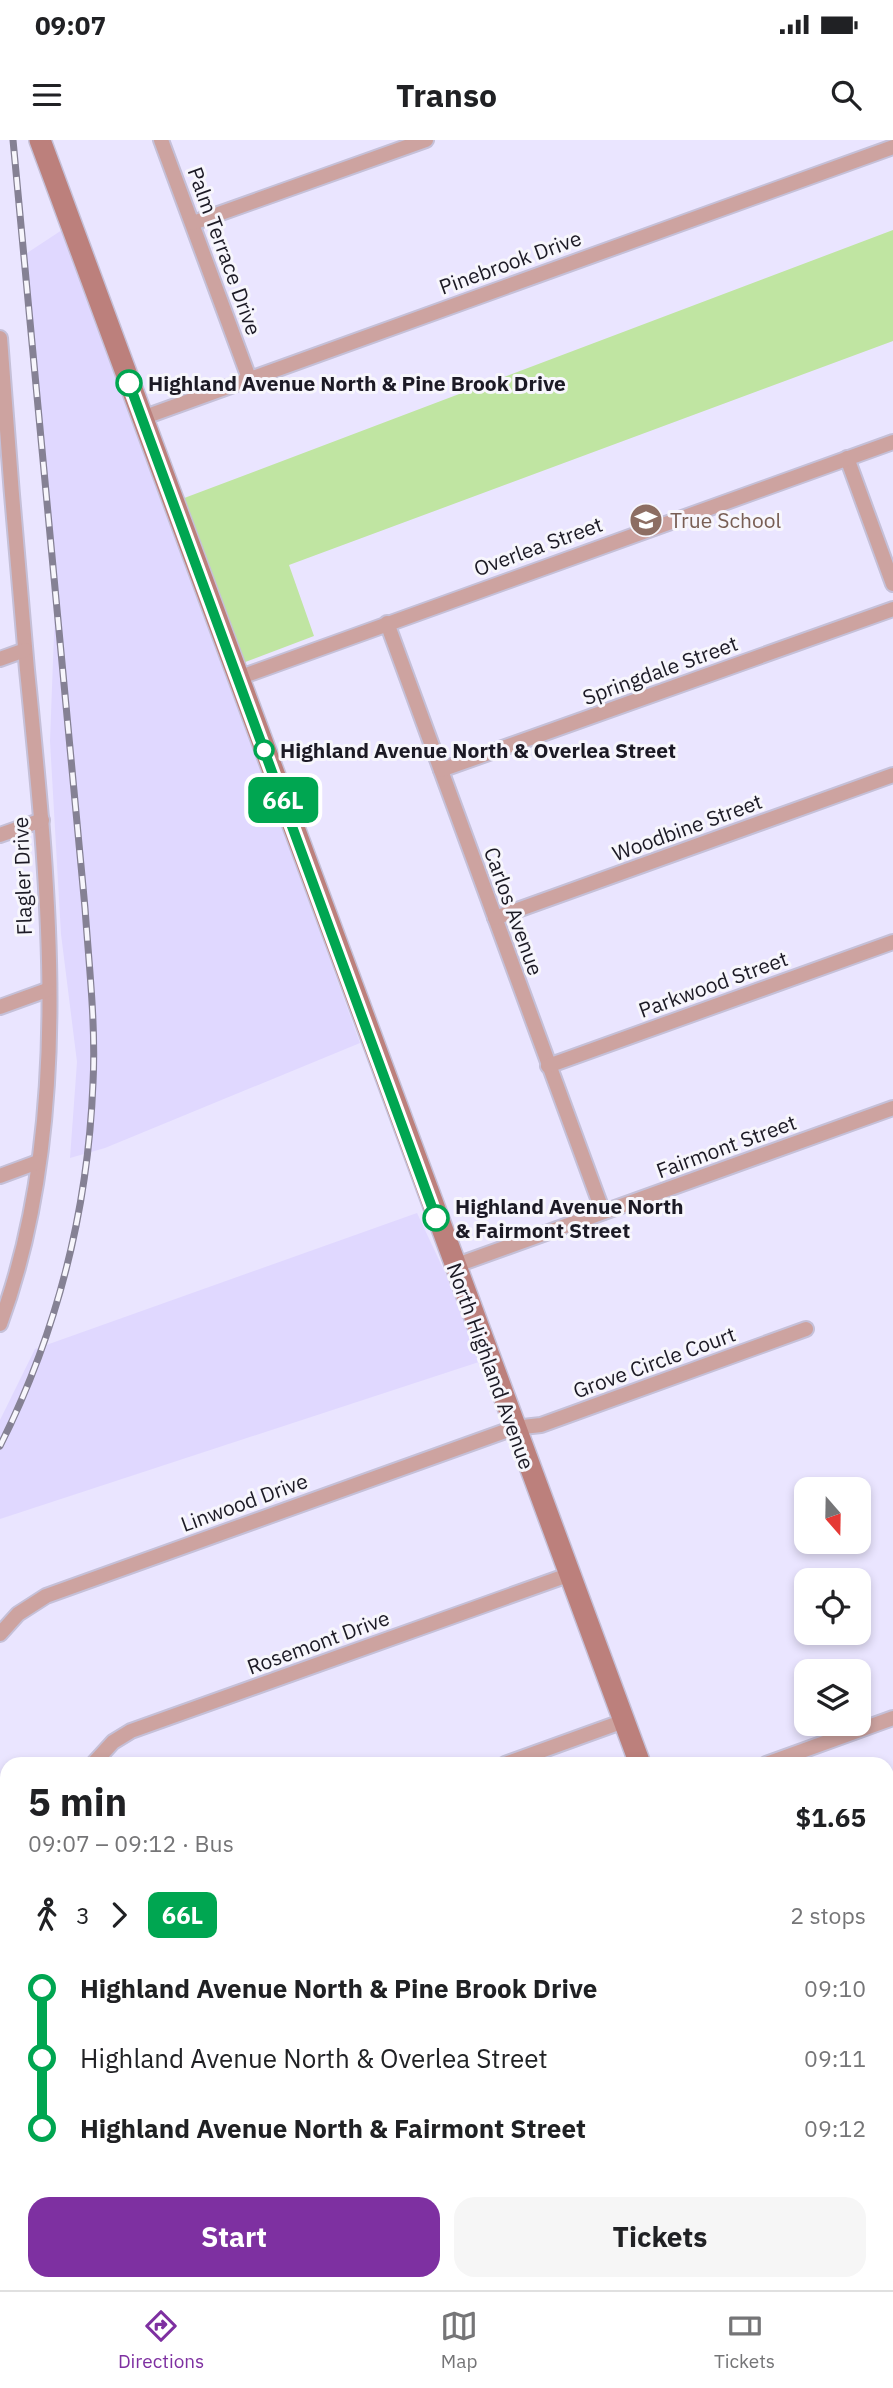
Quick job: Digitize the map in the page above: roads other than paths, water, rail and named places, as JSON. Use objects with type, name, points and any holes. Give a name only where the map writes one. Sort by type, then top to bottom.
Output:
[{"type":"street","name":"North Highland Avenue","points":[[40,140],[637,1757]]},
{"type":"street","name":"Palm Terrace Drive","points":[[161,140],[249,378]]},
{"type":"street","points":[[193,223],[426,140]]},
{"type":"street","name":"Pinebrook Drive","points":[[142,418],[893,147]]},
{"type":"street","name":"Flagler Drive","points":[[0,338],[5,489],[26,650],[42,820],[49,1053],[38,1162],[21,1254],[0,1324]]},
{"type":"street","name":"Overlea Street","points":[[238,678],[893,442]]},
{"type":"street","points":[[847,458],[893,584]]},
{"type":"street","name":"Springdale Street","points":[[441,770],[893,609]]},
{"type":"street","name":"Carlos Avenue","points":[[387,623],[603,1212]]},
{"type":"street","points":[[0,659],[26,650]]},
{"type":"street","name":"Woodbine Street","points":[[495,918],[893,775]]},
{"type":"street","points":[[0,835],[42,820]]},
{"type":"street","name":"Parkwood Street","points":[[548,1066],[893,942]]},
{"type":"street","points":[[0,1007],[47,990]]},
{"type":"street","name":"Fairmont Street","points":[[454,1266],[893,1108]]},
{"type":"street","points":[[0,1176],[38,1162]]},
{"type":"street","name":"Grove Circle Court","points":[[514,1428],[541,1425],[806,1329]]},
{"type":"street","name":"Linwood Drive","points":[[0,1634],[18,1614],[46,1596],[514,1428]]},
{"type":"street","name":"Rosemont Drive","points":[[99,1757],[113,1742],[131,1731],[568,1575]]},
{"type":"street","points":[[785,1757],[893,1718]]},
{"type":"street","points":[[524,1757],[624,1721]]},
{"type":"railway","points":[[0,1446],[38,1359],[66,1269],[84,1177],[94,1061],[85,908],[13,140]]},
{"type":"place","name":"Highland Avenue North & Pine Brook Drive","points":[[129,383]]},
{"type":"place","name":"True School","points":[[646,520]]},
{"type":"place","name":"Highland Avenue North & Overlea Street","points":[[264,750]]},
{"type":"place","name":"Highland Avenue North & Fairmont Street","points":[[436,1218]]}]
